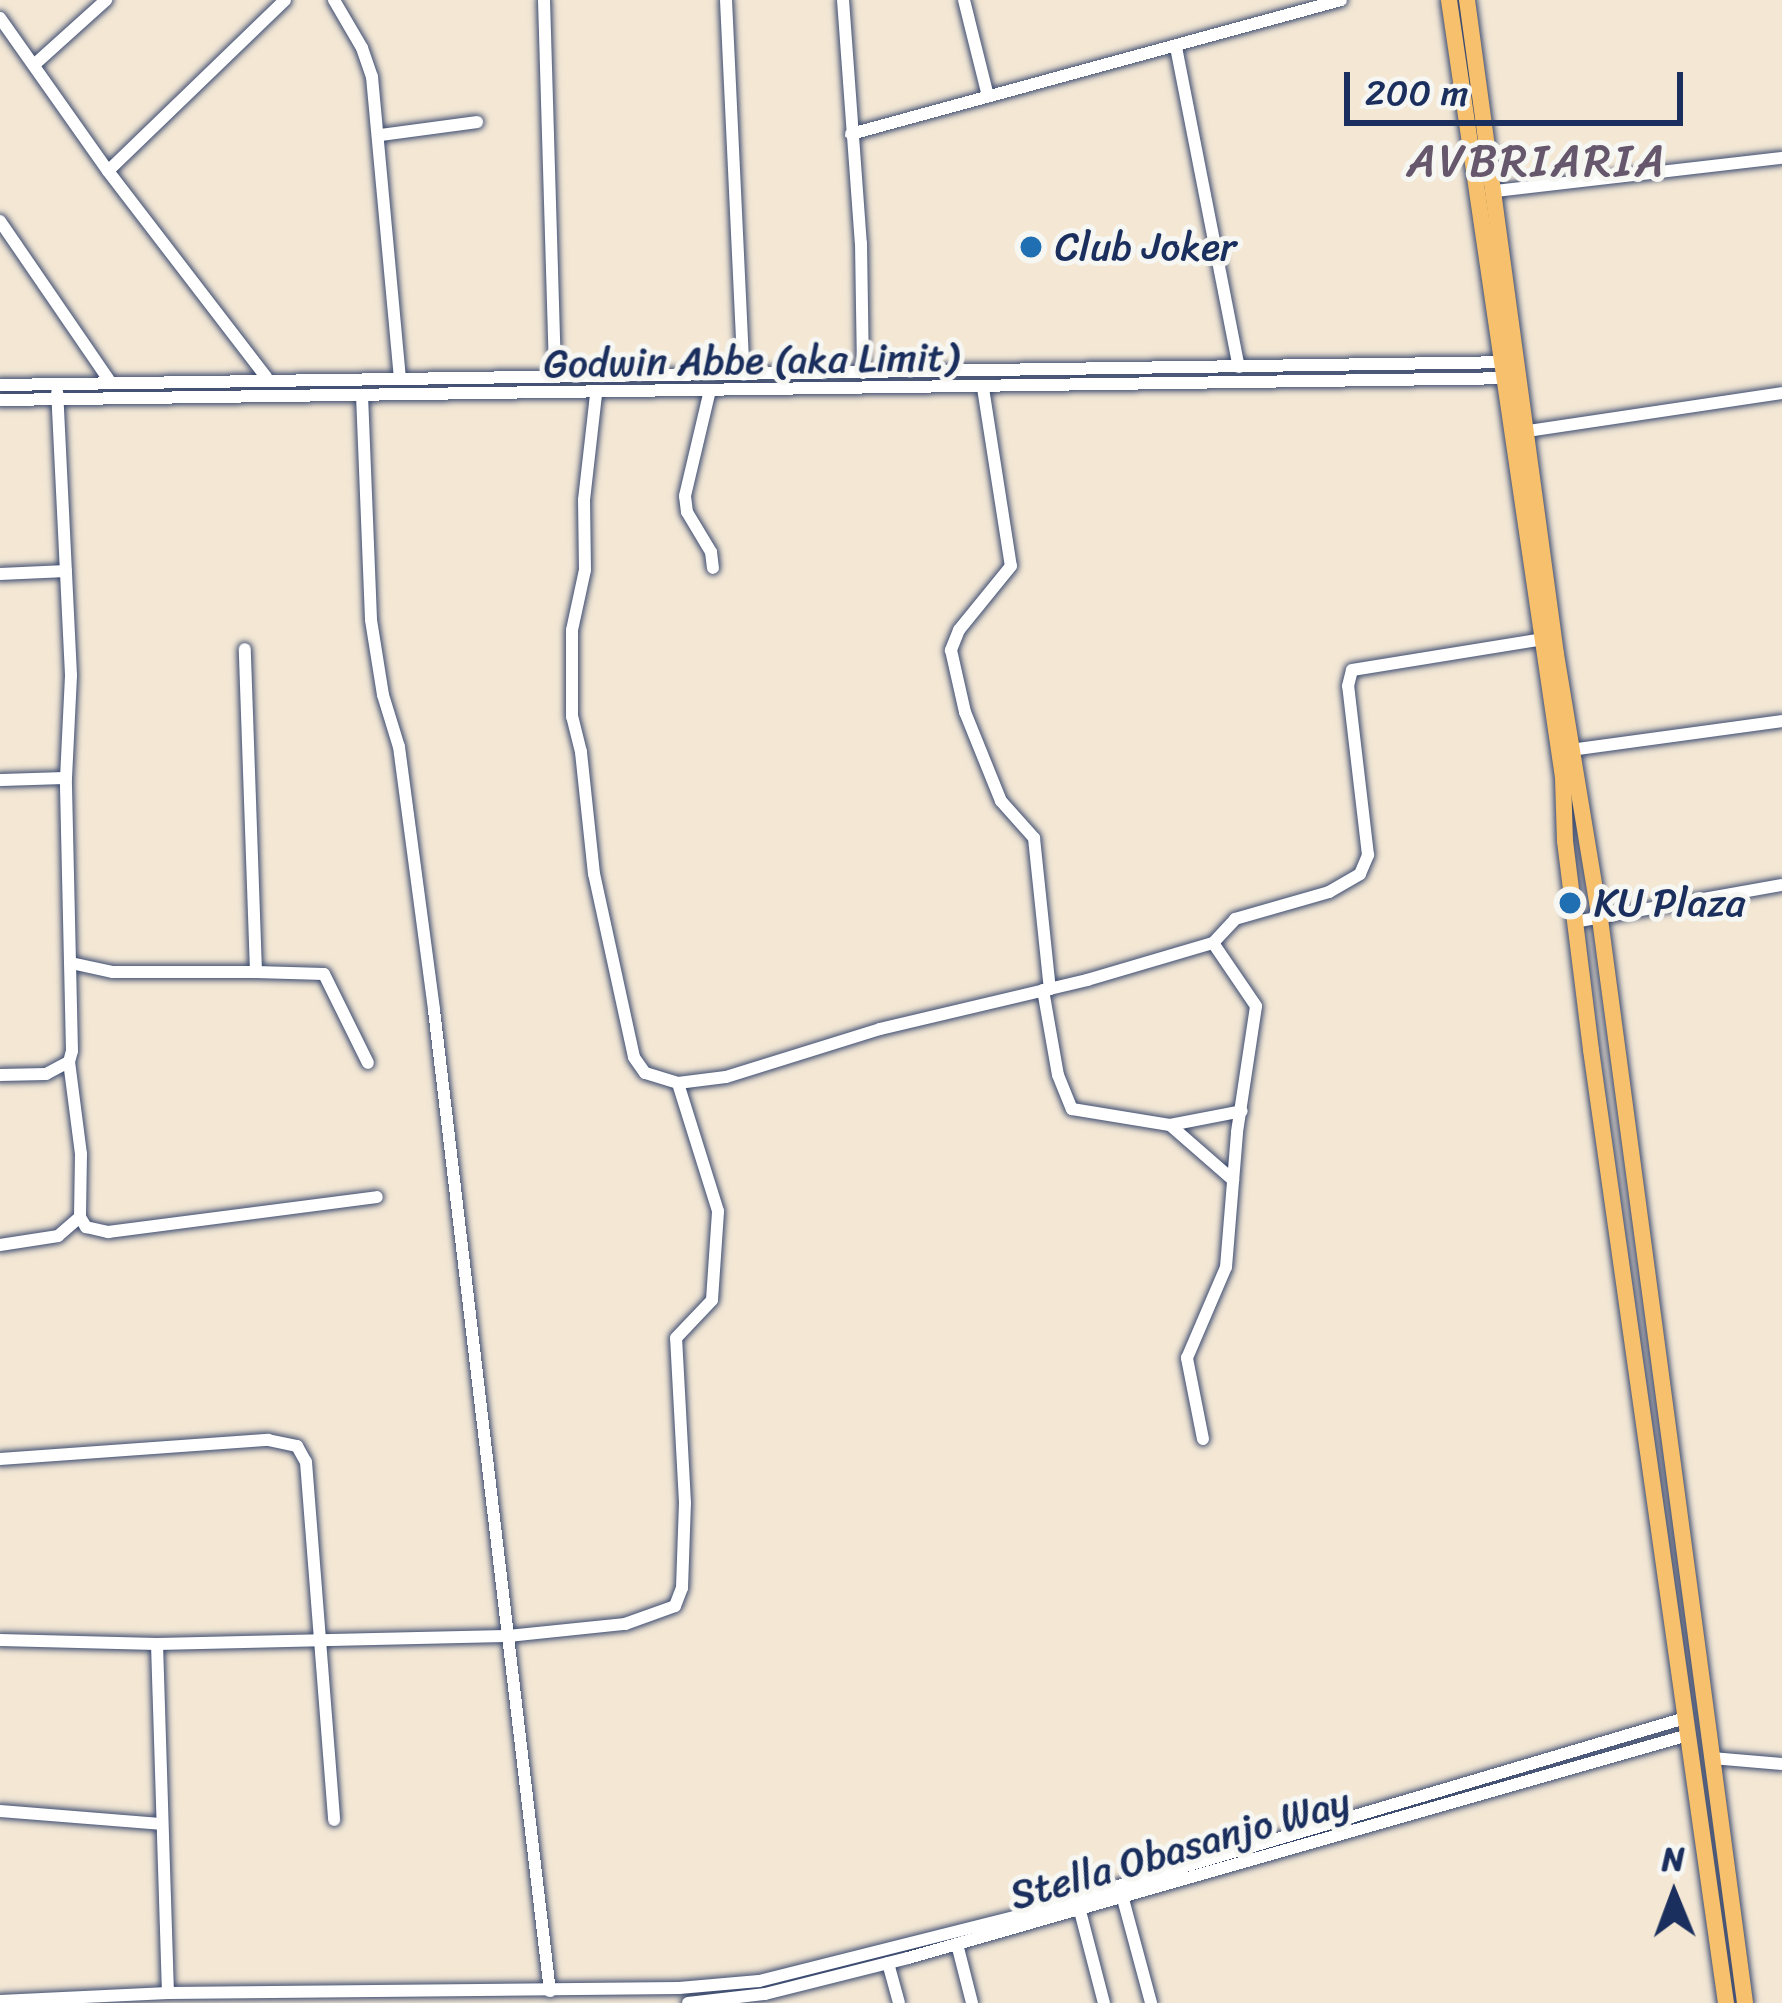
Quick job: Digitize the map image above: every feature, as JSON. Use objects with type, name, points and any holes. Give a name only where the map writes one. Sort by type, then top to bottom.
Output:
[{"type":"highway","points":[[1449,0],[1511,370],[1528,431],[1571,750],[1600,919],[1745,2003]]},
{"type":"highway","points":[[1467,0],[1495,191],[1538,640],[1563,778],[1574,922],[1683,1728],[1726,2003]]},
{"type":"street","points":[[34,64],[106,0]]},
{"type":"street","points":[[108,171],[285,0]]},
{"type":"street","points":[[334,0],[362,48],[381,135],[400,377]]},
{"type":"street","points":[[544,0],[555,376]]},
{"type":"street","points":[[726,0],[745,375]]},
{"type":"street","points":[[843,0],[861,243],[863,373]]},
{"type":"street","points":[[964,0],[988,95]]},
{"type":"street","points":[[850,134],[1341,0]]},
{"type":"street","points":[[0,18],[108,171],[266,377]]},
{"type":"street","points":[[1176,47],[1239,368]]},
{"type":"street","points":[[381,135],[477,122]]},
{"type":"street","points":[[1495,191],[1782,158]]},
{"type":"street","points":[[0,220],[111,383]]},
{"type":"street","name":"Godwin Abbe (aka Limit)","points":[[0,400],[111,383],[266,377],[1511,370]]},
{"type":"street","name":"Godwin Abbe (aka Limit)","points":[[0,385],[57,392],[235,395],[596,394],[983,388],[1511,370]]},
{"type":"street","points":[[234,379],[235,395]]},
{"type":"street","points":[[983,388],[1011,566],[959,630],[951,650],[965,712],[1000,801],[1034,838],[1058,1075],[1072,1109],[1170,1125],[1242,1111]]},
{"type":"street","points":[[710,390],[685,496],[686,512],[712,552],[712,568]]},
{"type":"street","points":[[57,392],[71,675],[66,778],[69,1062],[81,1154],[80,1217],[86,1227],[109,1232],[377,1197]]},
{"type":"street","points":[[1528,431],[1782,393]]},
{"type":"street","points":[[596,394],[584,500],[585,570],[572,630],[572,717],[602,918],[634,1057],[645,1073],[679,1083],[726,1077],[880,1029],[1046,990],[1213,943],[1235,919],[1330,892],[1360,874],[1368,855],[1348,686],[1352,670],[1538,640]]},
{"type":"street","points":[[362,395],[371,620],[383,695],[399,747],[550,1991]]},
{"type":"street","points":[[0,574],[66,571]]},
{"type":"street","points":[[245,649],[256,972]]},
{"type":"street","points":[[1571,750],[1782,721]]},
{"type":"street","points":[[0,780],[66,778]]},
{"type":"street","points":[[1574,922],[1782,885]]},
{"type":"street","points":[[1203,1439],[1187,1358],[1226,1267],[1256,1006],[1213,943]]},
{"type":"street","points":[[71,963],[112,972],[324,974],[368,1063]]},
{"type":"street","points":[[0,1075],[46,1074],[69,1062]]},
{"type":"street","points":[[0,1640],[158,1643],[508,1636],[626,1624],[675,1606],[682,1588],[686,1503],[676,1338],[712,1300],[718,1211],[679,1083]]},
{"type":"street","points":[[1170,1125],[1233,1180]]},
{"type":"street","points":[[0,1244],[58,1236],[80,1217]]},
{"type":"street","points":[[0,1459],[268,1440],[297,1446],[306,1462],[334,1820]]},
{"type":"street","points":[[158,1643],[168,1993]]},
{"type":"street","points":[[0,2001],[168,1993],[550,1991],[682,1998],[1017,1916],[1683,1728]]},
{"type":"street","name":"Stella Obasanjo Way","points":[[682,1998],[765,1994],[888,1963],[1123,1899],[1683,1728]]},
{"type":"street","points":[[1712,1758],[1782,1764]]},
{"type":"street","points":[[0,1811],[160,1824]]},
{"type":"street","points":[[1123,1899],[1151,2003]]},
{"type":"street","points":[[1080,1911],[1104,2003]]},
{"type":"street","points":[[957,1944],[972,2003]]},
{"type":"street","points":[[888,1963],[899,2003]]},
{"type":"place","name":"Club Joker","points":[[1031,247]]},
{"type":"place","name":"KU Plaza","points":[[1570,903]]},
{"type":"district","name":"AVBRIARIA","points":[[1537,162]]}]
